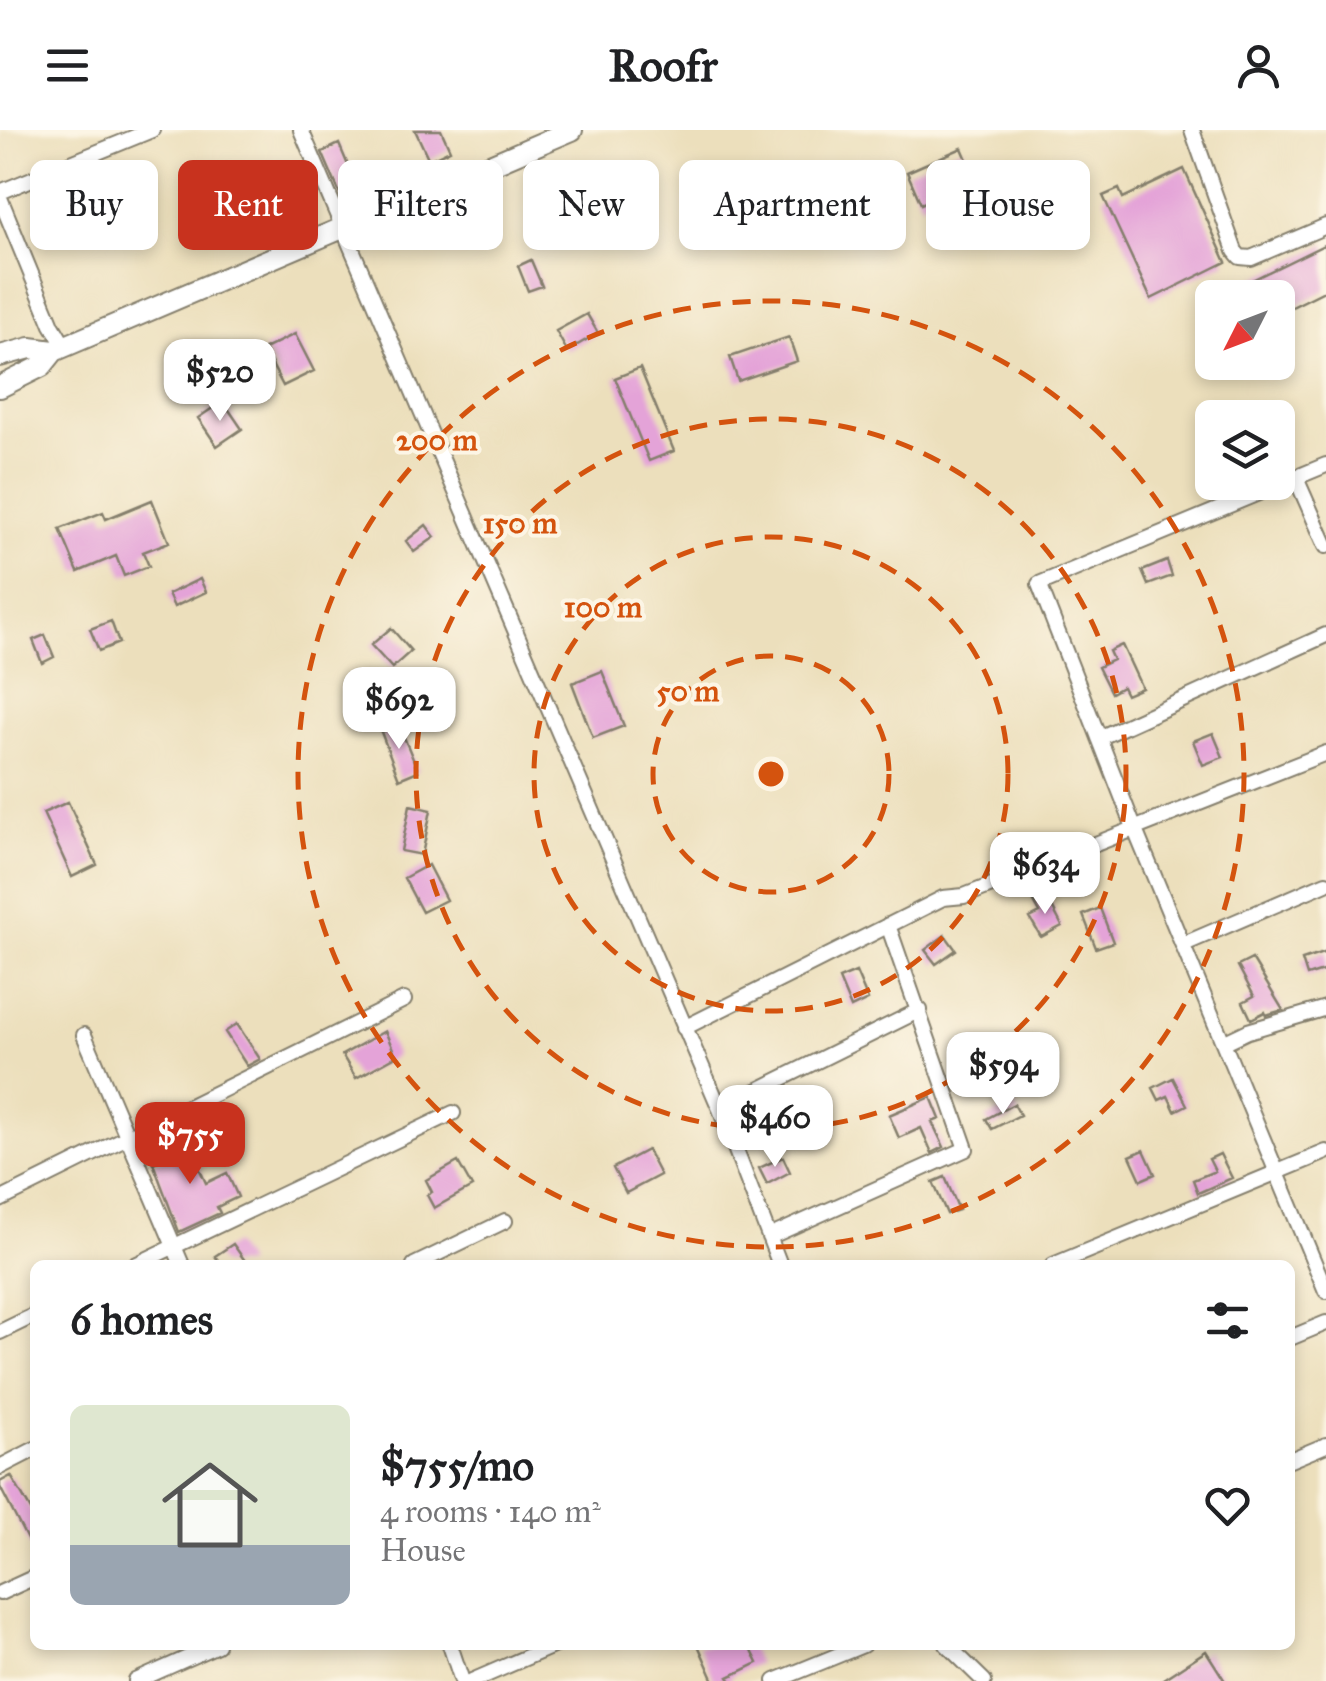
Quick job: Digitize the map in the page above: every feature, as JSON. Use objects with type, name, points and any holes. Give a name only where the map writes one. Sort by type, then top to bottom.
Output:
[{"type":"main road","points":[[501,160],[572,130]]},
{"type":"main road","points":[[0,388],[42,366],[60,349],[338,229]]},
{"type":"main road","points":[[0,356],[30,348],[60,349]]},
{"type":"street","points":[[60,349],[0,195],[152,130]]},
{"type":"street","points":[[301,130],[338,218]]},
{"type":"street","points":[[1192,130],[1240,257],[1251,258],[1326,226]]},
{"type":"street","points":[[352,250],[720,1109],[778,1260]]},
{"type":"street","points":[[1326,465],[1039,584],[1326,1291]]},
{"type":"street","points":[[1296,478],[1326,546]]},
{"type":"street","points":[[1099,738],[1326,636]]},
{"type":"street","points":[[684,1028],[943,898],[964,896],[1326,754]]},
{"type":"street","points":[[1184,944],[1326,883]]},
{"type":"street","points":[[769,1236],[966,1149],[888,925]]},
{"type":"street","points":[[0,1200],[404,1000]]},
{"type":"street","points":[[1225,1042],[1248,1030],[1326,1008]]},
{"type":"street","points":[[720,1109],[920,1010]]},
{"type":"street","points":[[84,1035],[180,1260]]},
{"type":"street","points":[[146,1260],[453,1114]]},
{"type":"street","points":[[1065,1260],[1326,1152]]},
{"type":"street","points":[[424,1260],[505,1221]]},
{"type":"street","points":[[0,1332],[30,1317]]},
{"type":"street","points":[[1295,1336],[1326,1323]]},
{"type":"street","points":[[1295,1458],[1326,1446]]},
{"type":"street","points":[[0,1466],[30,1451]]},
{"type":"street","points":[[0,1593],[30,1578]]},
{"type":"street","points":[[136,1681],[206,1650]]},
{"type":"street","points":[[452,1650],[462,1681]]},
{"type":"street","points":[[472,1681],[543,1650]]},
{"type":"street","points":[[775,1681],[851,1650]]},
{"type":"street","points":[[952,1650],[984,1681]]},
{"type":"building","points":[[415,130],[441,130],[450,150],[429,160]]},
{"type":"building","points":[[339,144],[346,160],[338,160],[338,189],[322,152]]},
{"type":"building","points":[[962,148],[967,160],[934,160]]},
{"type":"building","points":[[926,164],[926,202],[921,204],[907,172]]},
{"type":"building","points":[[1184,169],[1226,262],[1151,299],[1103,196],[1119,189],[1123,198]]},
{"type":"building","points":[[1326,244],[1326,290],[1295,306],[1295,280],[1252,280]]},
{"type":"building","points":[[531,260],[542,286],[528,291],[518,266]]},
{"type":"building","points":[[587,314],[598,333],[567,351],[556,331]]},
{"type":"building","points":[[295,334],[314,371],[283,386],[264,349]]},
{"type":"building","points":[[789,337],[797,361],[738,381],[730,357]]},
{"type":"building","points":[[640,368],[674,451],[649,461],[615,378]]},
{"type":"building","points":[[223,401],[242,429],[217,446],[198,418]]},
{"type":"building","points":[[152,500],[169,542],[143,552],[149,566],[124,576],[116,556],[78,572],[60,529],[103,512],[106,519]]},
{"type":"building","points":[[426,525],[435,537],[414,552],[406,541]]},
{"type":"building","points":[[1167,561],[1172,576],[1148,585],[1142,571]]},
{"type":"building","points":[[200,579],[206,592],[174,607],[168,594]]},
{"type":"building","points":[[111,621],[119,643],[99,651],[90,629]]},
{"type":"building","points":[[391,628],[411,651],[392,668],[371,645]]},
{"type":"building","points":[[45,635],[54,657],[42,663],[33,640]]},
{"type":"building","points":[[1122,645],[1142,688],[1126,695],[1122,687],[1111,693],[1098,667],[1113,660],[1109,651]]},
{"type":"building","points":[[602,671],[624,726],[593,738],[572,683]]},
{"type":"building","points":[[399,725],[418,771],[399,779],[381,732]]},
{"type":"building","points":[[1213,733],[1223,757],[1203,765],[1193,741]]},
{"type":"building","points":[[68,802],[97,865],[72,877],[43,813]]},
{"type":"building","points":[[410,805],[431,810],[422,855],[401,851]]},
{"type":"building","points":[[428,865],[446,900],[422,912],[404,878]]},
{"type":"building","points":[[1046,895],[1062,926],[1041,937],[1030,918],[1040,913],[1034,902]]},
{"type":"building","points":[[1100,908],[1113,942],[1096,948],[1083,915]]},
{"type":"building","points":[[945,935],[956,950],[936,964],[925,950]]},
{"type":"building","points":[[1326,952],[1326,970],[1307,976],[1302,960]]},
{"type":"building","points":[[1252,959],[1283,1010],[1251,1019],[1243,1002],[1254,996],[1238,966]]},
{"type":"building","points":[[856,972],[868,1000],[851,1008],[839,979]]},
{"type":"building","points":[[237,1024],[260,1059],[247,1066],[225,1032]]},
{"type":"building","points":[[385,1031],[396,1056],[356,1078],[342,1055]]},
{"type":"building","points":[[1173,1078],[1187,1105],[1175,1111],[1168,1096],[1159,1100],[1153,1088]]},
{"type":"building","points":[[931,1097],[940,1119],[932,1122],[944,1147],[932,1153],[921,1128],[899,1138],[889,1115]]},
{"type":"building","points":[[1014,1104],[1020,1115],[992,1129],[986,1119]]},
{"type":"building","points":[[175,1133],[188,1162],[195,1159],[206,1183],[227,1173],[238,1197],[217,1207],[220,1213],[179,1232],[153,1163],[169,1156],[161,1139]]},
{"type":"building","points":[[647,1150],[660,1175],[626,1193],[613,1168]]},
{"type":"building","points":[[1144,1150],[1155,1174],[1141,1180],[1130,1156]]},
{"type":"building","points":[[1220,1154],[1232,1178],[1198,1193],[1193,1180],[1215,1171],[1209,1159]]},
{"type":"building","points":[[783,1157],[790,1172],[767,1184],[759,1168]]},
{"type":"building","points":[[458,1162],[472,1187],[434,1208],[427,1195],[432,1192],[426,1180]]},
{"type":"building","points":[[945,1177],[959,1210],[947,1214],[933,1182]]},
{"type":"building","points":[[233,1244],[244,1260],[218,1260],[215,1256]]},
{"type":"building","points":[[11,1476],[30,1508],[30,1545],[0,1487],[0,1482]]},
{"type":"building","points":[[700,1650],[752,1650],[758,1663],[729,1677],[732,1681],[714,1681]]},
{"type":"building","points":[[1206,1651],[1225,1681],[1160,1681]]}]
